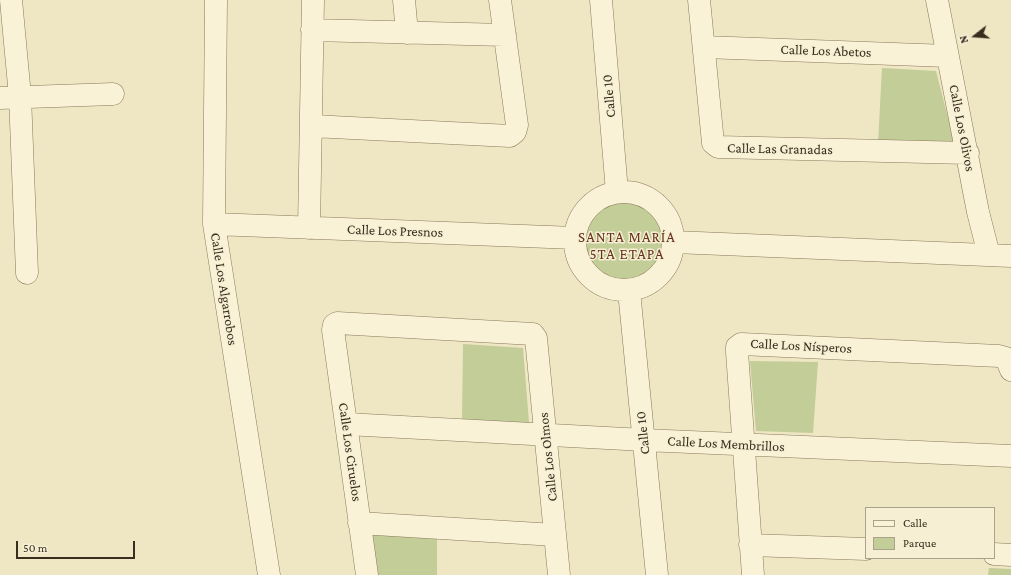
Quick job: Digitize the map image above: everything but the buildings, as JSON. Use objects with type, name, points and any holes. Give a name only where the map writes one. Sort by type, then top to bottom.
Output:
[{"type":"street","points":[[11,0],[10,97],[27,273]]},
{"type":"street","name":"Calle Los Algarrobos","points":[[216,0],[214,224],[269,575]]},
{"type":"street","points":[[309,228],[312,126],[313,0]]},
{"type":"street","points":[[404,0],[407,33]]},
{"type":"street","points":[[312,126],[510,136],[515,132],[516,125],[500,0]]},
{"type":"street","name":"Calle 10","points":[[601,0],[617,192]]},
{"type":"street","name":"Calle Las Granadas","points":[[699,0],[713,143],[718,147],[968,153]]},
{"type":"street","name":"Calle Los Olivos","points":[[937,0],[968,153],[978,212],[989,255]]},
{"type":"street","points":[[312,30],[505,35]]},
{"type":"street","name":"Calle Los Abetos","points":[[704,47],[948,56]]},
{"type":"street","points":[[10,97],[113,94]]},
{"type":"street","points":[[617,192],[634,192],[650,199],[663,210],[671,225],[674,242],[672,256],[666,269],[656,280],[643,288],[629,291],[612,290],[596,283],[584,271],[577,255],[575,238],[578,222],[588,208],[601,197],[617,192]]},
{"type":"street","name":"Calle Los Presnos","points":[[214,224],[575,238]]},
{"type":"street","points":[[674,242],[1011,256]]},
{"type":"street","name":"Calle 10","points":[[629,291],[657,575]]},
{"type":"street","name":"Calle Los Olmos","points":[[333,330],[334,325],[337,323],[533,334],[536,338],[559,575]]},
{"type":"street","name":"Calle Los Ciruelos","points":[[333,330],[367,575]]},
{"type":"street","name":"Calle Los Nísperos","points":[[753,575],[737,347],[741,344],[1005,363]]},
{"type":"street","name":"Calle Los Membrillos","points":[[346,424],[644,440],[1011,456]]},
{"type":"street","points":[[359,523],[555,534]]},
{"type":"street","points":[[750,545],[865,549]]},
{"type":"street","points":[[995,554],[1011,555]]},
{"type":"green space","points":[[882,68],[936,71],[955,145],[878,144]]},
{"type":"green space","points":[[617,202],[633,202],[654,213],[665,234],[665,250],[654,271],[633,282],[617,282],[603,276],[596,271],[591,264],[585,250],[585,234],[591,220],[596,213],[603,208]]},
{"type":"green space","points":[[463,344],[523,348],[529,423],[462,421]]},
{"type":"green space","points":[[750,361],[818,362],[813,433],[756,431]]},
{"type":"green space","points":[[363,526],[437,531],[437,575],[373,575]]},
{"type":"green space","points":[[989,568],[1011,569],[1011,575],[988,575]]},
{"type":"district","name":"SANTA MARÍA 5TA ETAPA","points":[[627,246]]}]
